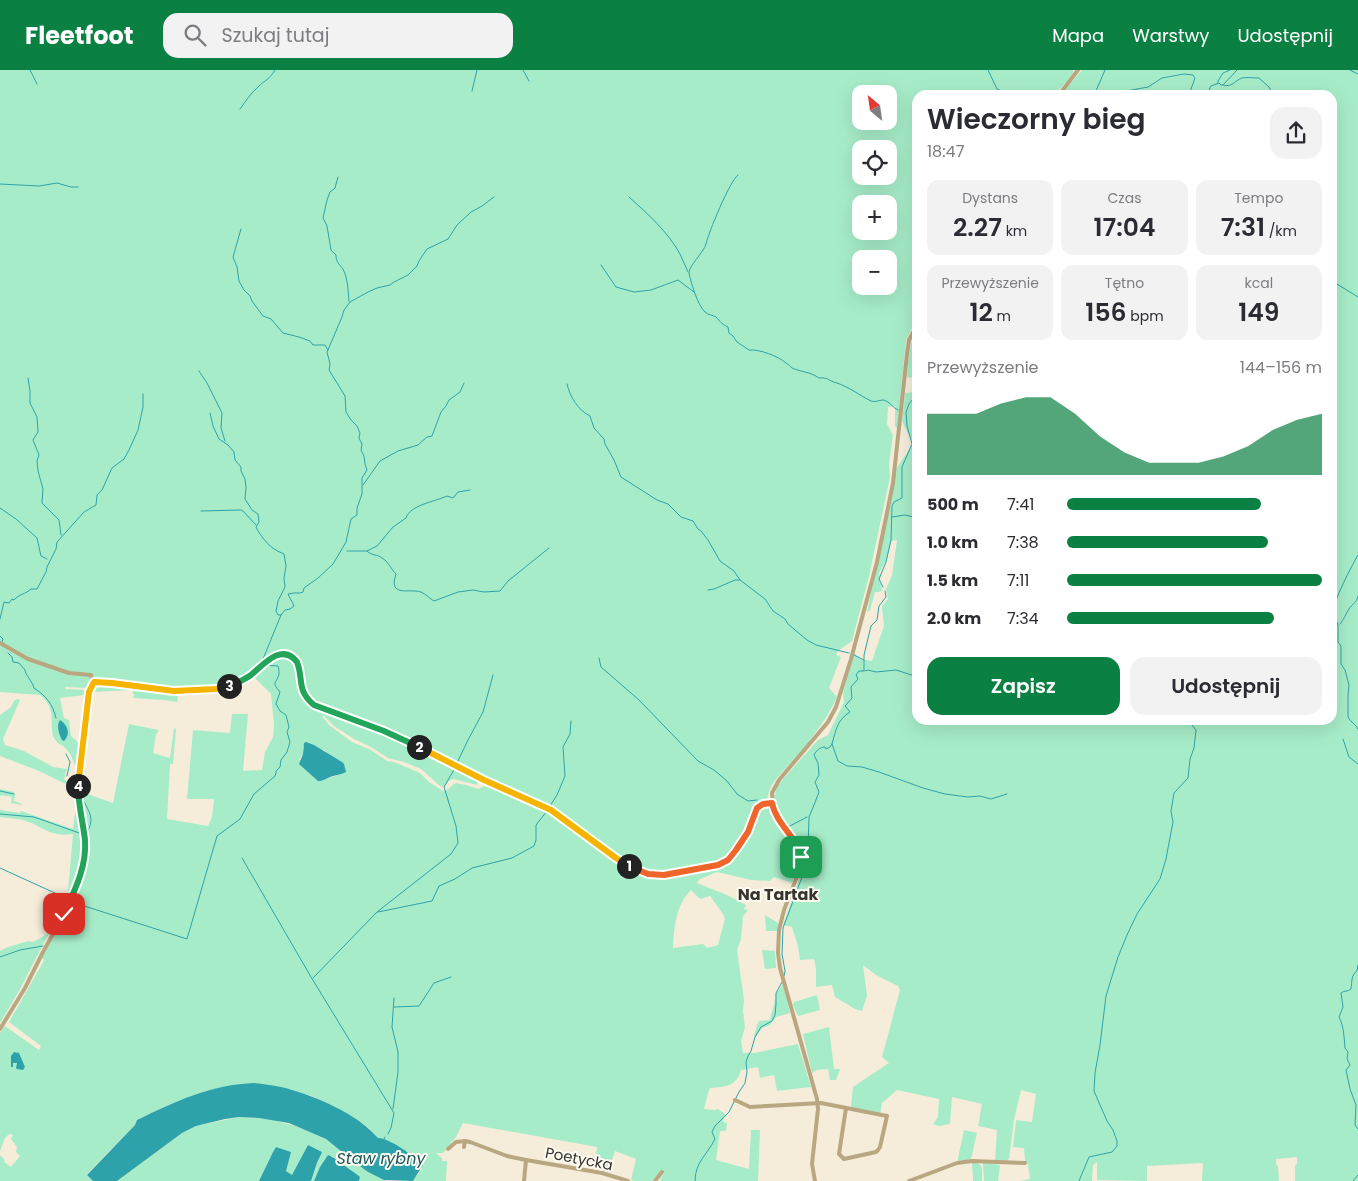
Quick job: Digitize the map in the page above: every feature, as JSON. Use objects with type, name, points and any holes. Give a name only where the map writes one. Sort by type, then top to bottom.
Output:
[{"type":"street","points":[[1063,90],[1078,70]]},
{"type":"street","points":[[815,1181],[812,1164],[817,1103],[816,1092],[778,962],[779,930],[784,910],[798,874],[801,857],[797,845],[775,812],[772,803],[772,793],[776,784],[828,722],[836,707],[851,659],[877,562],[893,483],[906,354],[912,336]]},
{"type":"street","points":[[0,643],[28,658],[68,673],[91,675],[92,684],[89,692],[78,782],[85,841],[80,878],[64,914],[25,988],[0,1029]]},
{"type":"street","points":[[92,684],[94,682],[112,683],[149,689],[188,691],[222,688],[240,682],[250,676],[274,656],[282,654],[291,656],[298,666],[302,691],[314,705],[396,736],[491,783],[544,806],[629,867],[648,874],[673,874],[714,866],[723,862],[732,856],[748,832],[757,808],[763,804],[772,803]]},
{"type":"street","points":[[735,1100],[750,1107],[817,1103],[846,1108],[887,1116],[880,1147],[876,1152],[844,1159],[839,1154],[846,1108]]},
{"type":"street","points":[[448,1149],[456,1142],[465,1141],[464,1147]]},
{"type":"street","name":"Poetycka","points":[[465,1141],[507,1156],[602,1173],[628,1181]]},
{"type":"street","points":[[524,1181],[526,1160]]},
{"type":"street","points":[[909,1181],[957,1163],[972,1161],[1025,1163]]},
{"type":"street","points":[[655,1181],[662,1172]]},
{"type":"green space","points":[[0,70],[1074,70],[1070,78],[1059,90],[912,90],[912,328],[906,340],[897,428],[895,426],[895,406],[888,407],[887,424],[893,435],[889,464],[890,477],[869,576],[852,641],[838,651],[836,655],[841,657],[829,688],[837,697],[818,729],[777,778],[768,793],[770,813],[774,815],[797,849],[799,862],[792,883],[774,877],[770,881],[751,880],[717,872],[700,879],[697,883],[746,905],[744,909],[748,910],[743,916],[741,939],[737,950],[744,1000],[745,1027],[741,1041],[743,1053],[754,1053],[798,1044],[811,1087],[777,1091],[774,1075],[760,1078],[758,1067],[741,1070],[737,1079],[730,1085],[710,1088],[704,1109],[718,1109],[725,1114],[723,1122],[727,1123],[726,1131],[720,1131],[716,1160],[749,1169],[751,1130],[760,1130],[758,1181],[661,1181],[664,1173],[661,1171],[652,1181],[635,1181],[631,1180],[636,1159],[615,1151],[608,1172],[594,1168],[597,1147],[463,1123],[456,1137],[443,1153],[436,1153],[442,1158],[442,1161],[447,1161],[446,1181],[413,1181],[422,1169],[418,1161],[399,1147],[378,1138],[369,1128],[355,1118],[312,1096],[254,1083],[238,1084],[206,1091],[164,1107],[137,1120],[135,1125],[88,1173],[87,1175],[93,1181],[0,1181],[0,1155],[5,1160],[4,1162],[11,1167],[20,1156],[16,1152],[17,1147],[11,1139],[13,1135],[9,1134],[5,1138],[0,1151],[0,1033],[5,1026],[39,1050],[41,1046],[9,1022],[42,964],[44,960],[42,958],[84,876],[88,840],[82,792],[113,803],[129,724],[159,730],[156,735],[153,753],[170,758],[174,728],[176,729],[173,764],[170,764],[167,819],[208,826],[212,817],[214,799],[187,799],[193,730],[230,733],[232,714],[248,714],[243,771],[262,770],[265,752],[273,737],[274,724],[271,694],[251,674],[224,685],[211,687],[148,687],[99,679],[90,682],[88,688],[65,687],[65,689],[84,690],[84,695],[60,698],[64,718],[69,720],[71,736],[81,745],[80,766],[75,766],[72,757],[53,736],[50,707],[40,695],[0,692]],"holes":[[[321,705],[396,732],[484,778],[553,809],[581,833],[622,862],[648,876],[638,874],[619,863],[584,839],[552,812],[529,805],[505,792],[484,786],[478,789],[455,783],[443,791],[429,782],[420,773],[387,761],[371,750],[352,742],[329,725],[322,716],[354,739],[388,758],[421,769],[440,786],[444,787],[453,779],[477,785],[479,780],[389,736],[322,711]],[[303,746],[324,750],[330,756],[342,762],[339,775],[328,778],[299,760],[303,754]],[[691,890],[700,899],[710,896],[723,914],[725,919],[718,945],[707,948],[703,944],[673,948],[675,924],[679,909]]]},
{"type":"green space","points":[[1082,70],[1358,70],[1358,1181],[1295,1181],[1297,1157],[1276,1159],[1279,1181],[1202,1181],[1203,1163],[1147,1166],[1147,1181],[1097,1180],[1097,1162],[1093,1165],[1092,1181],[1020,1181],[1030,1179],[1024,1148],[1013,1147],[1016,1120],[1032,1122],[1036,1094],[1021,1090],[1014,1120],[1009,1159],[1006,1161],[995,1160],[997,1130],[978,1126],[982,1104],[952,1097],[950,1124],[939,1126],[933,1124],[938,1117],[939,1099],[897,1090],[882,1103],[880,1114],[851,1107],[853,1087],[889,1063],[882,1057],[900,990],[898,986],[876,975],[863,965],[867,996],[862,1011],[855,1009],[835,997],[832,985],[816,987],[814,959],[800,960],[792,927],[783,925],[801,874],[804,858],[800,846],[778,810],[774,798],[777,787],[784,778],[818,740],[828,735],[844,702],[843,693],[854,653],[860,659],[872,661],[884,626],[882,606],[888,599],[886,589],[892,575],[897,540],[891,541],[887,559],[879,573],[882,591],[875,592],[870,610],[867,612],[896,469],[912,445],[912,725],[1337,725],[1337,90],[1065,90]]},
{"type":"green space","points":[[912,343],[912,378],[907,377]]},
{"type":"green space","points":[[912,392],[912,442],[902,421],[905,393]]},
{"type":"green space","points":[[105,685],[174,692],[178,696],[177,702],[133,698],[132,690],[91,692],[92,689]]},
{"type":"green space","points":[[17,699],[20,700],[3,739],[5,745],[24,751],[53,767],[67,769],[64,779],[69,783],[68,785],[39,771],[0,756],[0,715],[11,707]]},
{"type":"green space","points":[[0,789],[14,792],[14,801],[22,805],[11,803],[12,797],[1,795],[0,797]]},
{"type":"green space","points":[[76,806],[78,806],[81,827],[82,862],[77,883],[72,892],[68,891],[73,834],[56,834],[32,823],[0,817],[0,810],[20,813],[21,811],[73,829]]},
{"type":"green space","points":[[765,915],[778,923],[777,931],[766,931]]},
{"type":"green space","points":[[49,933],[0,1023],[0,951],[28,941],[33,942]]},
{"type":"green space","points":[[762,950],[775,951],[776,968],[765,969]]},
{"type":"green space","points":[[783,984],[790,1013],[776,1017],[770,1025],[762,1028],[756,1037],[754,1036],[759,1021],[770,1020],[775,995]]},
{"type":"green space","points":[[817,995],[820,1010],[798,1016],[793,1005],[794,1002]]},
{"type":"green space","points":[[829,1027],[834,1069],[840,1069],[836,1080],[830,1080],[828,1069],[817,1070],[812,1073],[803,1034]]},
{"type":"green space","points":[[239,1117],[274,1120],[299,1127],[326,1139],[368,1172],[387,1181],[359,1181],[360,1177],[332,1156],[314,1181],[311,1181],[320,1156],[292,1175],[286,1171],[276,1147],[259,1181],[117,1181],[182,1133],[196,1126]]},
{"type":"green space","points":[[964,1130],[977,1133],[971,1159],[961,1161],[958,1158]]},
{"type":"green space","points":[[972,1162],[981,1166],[982,1181],[973,1181]]},
{"type":"green space","points":[[982,1162],[1000,1165],[998,1181],[984,1181]]},
{"type":"water","points":[[60,720],[68,730],[64,741],[58,730]]},
{"type":"water","points":[[306,742],[342,762],[346,772],[318,781],[299,764],[303,754],[304,743]]},
{"type":"water","points":[[14,1052],[19,1053],[25,1067],[23,1070],[16,1068],[17,1063],[13,1063],[13,1067],[11,1067],[11,1056]]},
{"type":"water","name":"Staw rybny","points":[[254,1083],[293,1090],[334,1106],[369,1129],[378,1138],[390,1141],[402,1148],[423,1165],[413,1181],[384,1180],[368,1172],[326,1139],[289,1123],[239,1117],[196,1126],[182,1133],[117,1181],[93,1181],[87,1175],[135,1125],[137,1120],[208,1090]]},
{"type":"water","name":"Staw rybny","points":[[308,1145],[322,1152],[311,1181],[259,1181],[276,1147],[291,1152],[286,1171],[292,1175]]},
{"type":"water","name":"Staw rybny","points":[[328,1155],[359,1176],[359,1181],[314,1181]]},
{"type":"waterway","points":[[30,70],[37,84]]},
{"type":"waterway","points":[[240,109],[253,92],[275,70]]},
{"type":"waterway","points":[[472,91],[477,70]]},
{"type":"waterway","points":[[523,70],[529,81]]},
{"type":"waterway","points":[[988,70],[999,90]]},
{"type":"waterway","points":[[1096,90],[1105,70]]},
{"type":"waterway","points":[[1218,83],[1223,73],[1230,70]]},
{"type":"waterway","points":[[1209,90],[1211,86],[1219,83],[1223,85],[1237,70]]},
{"type":"waterway","points":[[1350,70],[1358,74]]},
{"type":"waterway","points":[[1132,90],[1148,87],[1162,78],[1184,74],[1193,75],[1195,78],[1191,90]]},
{"type":"waterway","points":[[1223,85],[1231,85],[1242,78],[1259,78],[1270,90]]},
{"type":"waterway","points":[[738,175],[725,196],[705,247],[689,270],[693,288],[702,309],[728,327],[729,333],[737,342],[749,350],[763,352],[783,360],[792,368],[827,379],[871,401],[884,400],[898,410]]},
{"type":"waterway","points":[[338,177],[335,188],[330,192],[327,200],[323,218],[327,226],[331,250],[336,255],[337,261],[346,277],[349,301]]},
{"type":"waterway","points":[[0,184],[39,186],[57,183],[78,187]]},
{"type":"waterway","points":[[263,659],[281,615],[285,610],[294,606],[288,594],[303,592],[304,588],[333,564],[346,542],[351,519],[357,515],[357,508],[362,494],[362,478],[367,470],[361,450],[360,433],[346,412],[345,396],[329,370],[330,364],[327,352],[344,310],[350,302],[368,292],[390,285],[408,275],[417,266],[427,249],[448,239],[457,225],[471,212],[494,197]]},
{"type":"waterway","points":[[629,197],[670,238],[688,272]]},
{"type":"waterway","points":[[241,229],[233,257],[239,281],[244,290],[263,316],[271,319],[283,333],[310,341],[313,345],[325,345],[328,350]]},
{"type":"waterway","points":[[601,265],[616,287],[634,292],[651,290],[678,280],[694,292]]},
{"type":"waterway","points":[[1337,284],[1358,297]]},
{"type":"waterway","points":[[199,371],[222,413],[221,428],[225,441]]},
{"type":"waterway","points":[[28,378],[30,403],[37,417],[38,432],[33,440],[39,455],[37,461],[43,489],[42,503],[59,520],[61,535]]},
{"type":"waterway","points":[[363,485],[380,461],[398,451],[418,445],[427,437],[432,436],[441,412],[449,400],[460,392],[464,383]]},
{"type":"waterway","points":[[567,384],[575,403],[590,416],[594,428],[604,439],[621,477],[657,500],[668,504],[681,517],[693,521],[708,540],[720,561],[734,571],[740,580],[765,599],[773,611],[785,619],[788,624],[807,640],[816,645],[849,653]]},
{"type":"waterway","points":[[0,619],[4,602],[9,603],[12,599],[14,600],[31,589],[37,589],[56,549],[57,542],[84,512],[96,505],[97,495],[102,490],[112,468],[124,459],[138,430],[143,407],[143,394]]},
{"type":"waterway","points":[[912,400],[906,412],[907,426],[912,444]]},
{"type":"waterway","points":[[210,413],[219,439],[234,452],[235,460],[241,467],[245,479],[245,499],[252,510],[258,514],[257,530],[270,546],[284,554],[286,566],[285,587],[278,601],[276,611],[278,615],[281,615]]},
{"type":"waterway","points":[[883,587],[879,579],[886,562],[891,540],[892,506],[894,502],[902,498],[902,467],[912,444]]},
{"type":"waterway","points":[[367,551],[377,546],[393,527],[417,507],[447,496],[453,498],[458,492],[470,490]]},
{"type":"waterway","points":[[0,508],[16,519],[37,538],[41,556],[47,559]]},
{"type":"waterway","points":[[201,511],[241,510],[256,525]]},
{"type":"waterway","points":[[892,517],[905,515],[912,517]]},
{"type":"waterway","points":[[347,551],[367,551],[380,557],[386,561],[396,574],[394,582],[397,589],[421,592],[434,601],[458,592],[473,590],[484,592],[500,591],[508,581],[549,548]]},
{"type":"waterway","points":[[1337,599],[1358,555]]},
{"type":"waterway","points":[[708,590],[740,580]]},
{"type":"waterway","points":[[784,976],[782,954],[783,928],[802,877],[808,848],[809,817],[819,792],[815,782],[819,775],[818,763],[814,755],[820,748],[825,747],[826,749],[830,747],[840,722],[850,712],[845,706],[852,698],[851,687],[858,679],[856,675],[859,671],[864,671],[864,655],[871,626],[877,620],[879,606],[886,597],[885,591]]},
{"type":"waterway","points":[[1340,624],[1358,596]]},
{"type":"waterway","points":[[1337,622],[1338,642],[1341,646],[1341,664],[1345,670],[1349,685],[1348,717],[1358,729]]},
{"type":"waterway","points":[[0,636],[3,639],[2,642]]},
{"type":"waterway","points":[[8,653],[12,657],[13,662],[19,663],[25,670],[34,688],[48,701],[53,708],[56,718]]},
{"type":"waterway","points":[[854,655],[864,660]]},
{"type":"waterway","points":[[599,658],[601,667],[639,700],[698,761],[714,770],[727,781],[737,794],[748,801],[757,800]]},
{"type":"waterway","points":[[72,902],[187,939],[217,836],[240,819],[254,794],[275,776],[290,742],[287,732],[289,727],[286,715],[280,711],[276,704],[280,692],[275,684],[279,674],[278,666],[265,665]]},
{"type":"waterway","points":[[865,671],[896,670],[912,675]]},
{"type":"waterway","points":[[457,763],[483,712],[493,675]]},
{"type":"waterway","points":[[550,806],[565,776],[563,747],[570,734],[571,721]]},
{"type":"waterway","points":[[1079,1181],[1089,1157],[1112,1152],[1117,1146],[1113,1130],[1094,1091],[1106,996],[1127,935],[1137,914],[1160,879],[1173,822],[1171,811],[1174,793],[1188,778],[1196,730],[1192,725]]},
{"type":"waterway","points":[[1343,739],[1349,757],[1358,764]]},
{"type":"waterway","points":[[832,744],[838,761],[847,766],[862,767],[923,788],[945,794],[968,797],[980,796],[991,799],[1007,794]]},
{"type":"waterway","points":[[66,754],[70,762],[67,776]]},
{"type":"waterway","points":[[83,761],[81,790],[91,817],[86,834]]},
{"type":"waterway","points":[[313,978],[377,912],[451,854],[458,843],[456,826],[444,787],[455,768]]},
{"type":"waterway","points":[[0,791],[14,794]]},
{"type":"waterway","points":[[760,801],[767,802]]},
{"type":"waterway","points":[[768,806],[769,810],[771,810]]},
{"type":"waterway","points":[[378,912],[432,901],[439,886],[455,879],[472,868],[512,858],[534,846],[536,825],[547,811]]},
{"type":"waterway","points":[[777,811],[788,827],[807,817]]},
{"type":"waterway","points":[[0,814],[34,817],[82,834]]},
{"type":"waterway","points":[[242,858],[311,977],[394,1113],[388,1134]]},
{"type":"waterway","points":[[0,868],[68,899]]},
{"type":"waterway","points":[[0,957],[20,950],[43,946]]},
{"type":"waterway","points":[[1358,965],[1351,989],[1341,993],[1343,1007],[1339,1017],[1343,1028],[1345,1048],[1348,1052],[1347,1059],[1350,1065],[1346,1070],[1356,1105],[1355,1125],[1358,1129]]},
{"type":"waterway","points":[[394,1007],[419,1006],[434,983],[451,977]]},
{"type":"waterway","points":[[695,1181],[699,1164],[715,1139],[712,1132],[715,1126],[729,1112],[745,1083],[746,1062],[755,1037],[761,1027],[772,1021],[775,1015],[776,993],[782,982]]},
{"type":"waterway","points":[[393,1109],[398,1072],[398,1052],[392,1027],[394,998]]},
{"type":"waterway","points":[[1353,1181],[1358,1175]]},
{"type":"district","name":"Na Tartak","points":[[778,894]]},
{"type":"route","points":[[64,914],[80,878],[83,863],[85,841],[78,796],[78,782],[89,692],[94,682],[174,691],[222,688],[248,678],[274,656],[282,654],[291,656],[297,662],[302,691],[314,705],[412,743],[484,780],[544,806],[629,867],[640,872],[654,875],[673,874],[718,865],[728,860],[748,832],[757,808],[763,804],[772,803],[781,823],[797,845],[801,857]]}]
